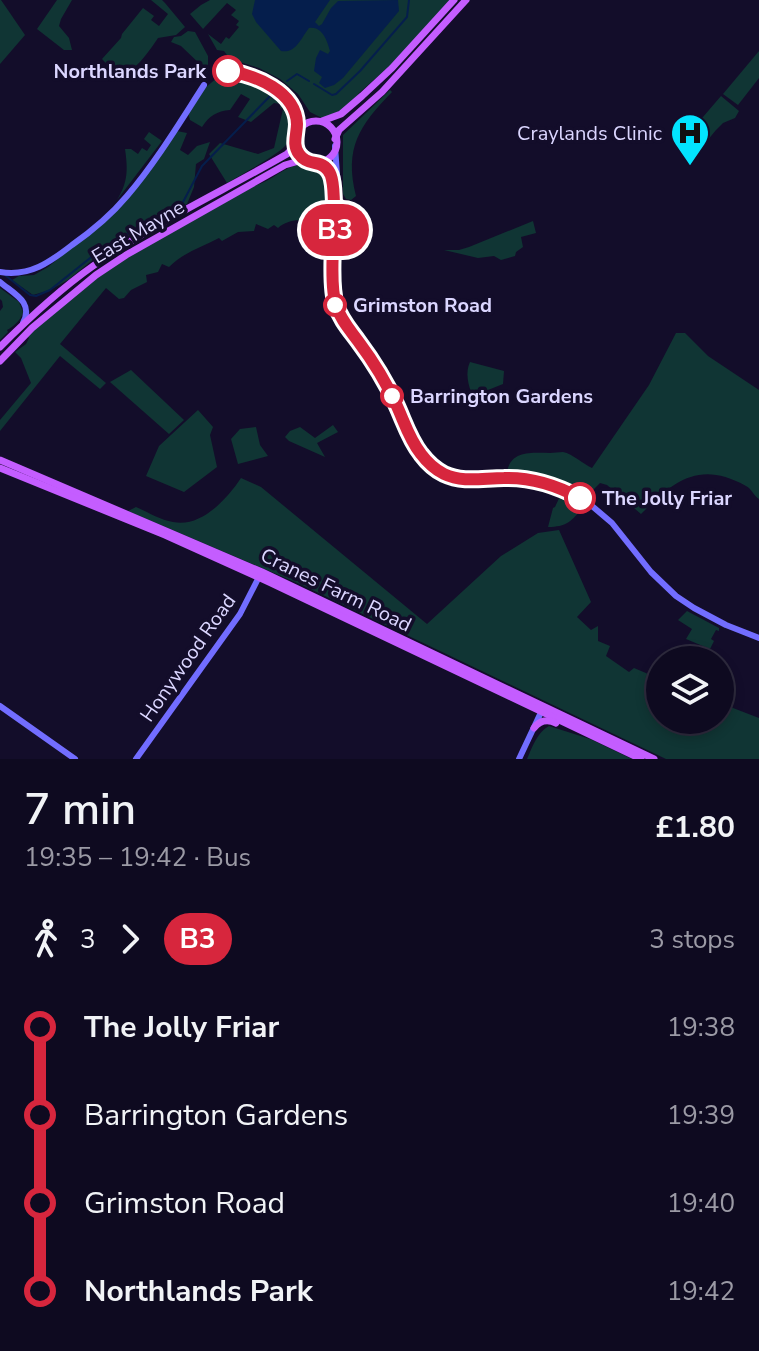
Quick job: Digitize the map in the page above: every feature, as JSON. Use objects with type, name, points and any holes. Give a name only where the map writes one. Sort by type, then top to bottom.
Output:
[{"type":"main road","points":[[454,0],[392,68],[341,114],[306,124],[298,131],[295,142],[298,154],[314,162],[328,159],[333,153],[339,130],[382,92],[466,0]]},
{"type":"main road","points":[[322,121],[333,130],[335,142]]},
{"type":"main road","name":"East Mayne","points":[[0,347],[50,299],[106,257],[287,154],[295,142]]},
{"type":"main road","name":"East Mayne","points":[[0,361],[55,307],[126,255],[282,167],[296,162],[314,162]]},
{"type":"main road","name":"Cranes Farm Road","points":[[0,460],[141,519],[641,759]]},
{"type":"main road","name":"Cranes Farm Road","points":[[0,468],[260,575]]},
{"type":"main road","name":"Cranes Farm Road","points":[[542,710],[654,759]]},
{"type":"main road","points":[[534,728],[541,722],[549,721],[585,732]]},
{"type":"street","points":[[1,273],[12,274],[42,266],[108,217],[139,181],[204,85]]},
{"type":"street","points":[[335,142],[339,208],[335,230],[335,304],[391,393],[418,451],[430,464],[458,479],[534,480],[575,495],[612,523],[651,572],[676,596],[726,625],[759,638]]},
{"type":"street","points":[[314,162],[322,164],[330,172],[334,203],[339,208]]},
{"type":"street","points":[[0,282],[23,301],[27,310],[26,318],[16,331]]},
{"type":"street","name":"Honywood Road","points":[[136,759],[239,616],[260,575]]},
{"type":"street","points":[[0,706],[75,759]]},
{"type":"street","points":[[519,759],[542,710]]},
{"type":"green space","points":[[0,0],[25,35],[0,64]]},
{"type":"green space","points":[[57,0],[72,0],[59,26],[69,38],[72,50],[64,50],[37,29]]},
{"type":"green space","points":[[151,0],[162,0],[185,27],[176,35],[158,38],[134,67],[122,74],[116,73],[102,59],[143,8],[154,16],[151,20],[159,26],[168,14]]},
{"type":"green space","name":"Northlands Park","points":[[210,0],[450,0],[394,62],[352,102],[322,118],[310,112],[298,94],[280,79],[259,68],[230,59],[224,51],[217,50],[208,34],[221,44],[239,27],[236,25],[239,21],[231,15],[236,10],[227,3],[203,29],[190,14]]},
{"type":"green space","points":[[188,31],[195,32],[208,56],[208,71],[204,76],[199,72],[202,66],[181,46],[171,42],[174,37]]},
{"type":"green space","points":[[759,51],[759,78],[738,105],[723,94]]},
{"type":"green space","points":[[222,74],[247,79],[273,91],[291,110],[294,122],[291,135],[281,150],[227,183],[209,154],[220,143],[258,154],[274,148],[283,109],[280,108],[281,104],[274,103],[251,122],[238,117],[250,99],[241,94],[230,110],[214,115],[202,127],[190,120],[188,113],[206,87]]},
{"type":"green space","points":[[390,90],[392,92],[371,116],[357,139],[352,164],[356,196],[346,199],[343,194],[343,135]]},
{"type":"green space","points":[[721,96],[739,111],[735,118],[723,123],[702,147],[690,147],[685,138]]},
{"type":"green space","points":[[177,131],[187,133],[180,150],[188,155],[197,146],[210,142],[204,159],[196,164],[194,187],[187,204],[105,250],[68,280],[50,290],[33,295],[12,280],[34,275],[48,267],[114,213]]},
{"type":"green space","points":[[149,132],[162,141],[117,200],[126,176],[125,149],[138,154],[142,148],[147,151],[151,145],[144,139]]},
{"type":"green space","points":[[301,164],[322,166],[326,172],[330,196],[329,228],[298,220],[268,229],[256,224],[254,231],[238,232],[222,241],[219,238],[169,267],[162,264],[158,272],[146,275],[147,282],[131,290],[124,298],[119,299],[106,288],[60,344],[106,383],[100,389],[60,356],[0,431],[0,420],[31,383],[21,358],[15,352],[26,344],[27,336],[75,294],[124,259],[254,186]]},
{"type":"green space","points":[[533,221],[536,233],[521,237],[523,247],[515,256],[501,260],[494,256],[478,258],[444,250],[469,247]]},
{"type":"green space","points":[[0,288],[19,302],[23,312],[0,340],[0,311],[3,307]]},
{"type":"green space","points":[[676,333],[685,333],[708,356],[759,390],[759,499],[748,487],[729,478],[701,475],[676,484],[641,514],[607,485],[600,483],[588,495],[548,480],[507,472],[518,456],[536,453],[563,452],[592,468],[649,385]]},
{"type":"green space","points":[[470,362],[504,371],[503,384],[473,396],[468,379]]},
{"type":"green space","points":[[131,370],[184,420],[169,434],[110,382]]},
{"type":"green space","points":[[198,410],[213,427],[210,435],[217,467],[184,492],[146,476],[159,446]]},
{"type":"green space","points":[[333,425],[338,432],[317,443],[325,457],[285,437],[300,427],[315,438]]},
{"type":"green space","points":[[256,427],[260,445],[268,456],[238,464],[231,439],[240,429]]},
{"type":"green space","points":[[241,478],[261,487],[427,624],[501,556],[538,533],[559,530],[591,602],[577,617],[591,630],[598,626],[598,641],[610,646],[606,656],[629,672],[634,668],[646,673],[646,734],[734,734],[734,708],[759,718],[759,759],[666,759],[302,585],[128,511],[136,507],[159,518],[183,523],[203,516],[228,495]]},
{"type":"green space","points":[[562,492],[585,504],[570,522],[548,527],[553,508]]},
{"type":"green space","points":[[687,611],[719,628],[719,631],[716,630],[711,639],[714,641],[712,646],[703,646],[686,639],[692,629],[678,620]]},
{"type":"green space","points":[[549,726],[590,739],[632,759],[527,759],[538,736]]},
{"type":"water","points":[[255,0],[330,0],[315,22],[319,26],[338,1],[398,0],[399,11],[343,78],[325,88],[319,83],[322,77],[314,71],[320,50],[328,54],[330,51],[323,35],[317,29],[309,28],[294,48],[281,51],[256,22],[252,14]]},
{"type":"waterway","points":[[314,84],[332,95],[336,94],[407,17],[409,0]]},
{"type":"waterway","points":[[287,81],[297,74],[309,81]]},
{"type":"waterway","points":[[5,275],[30,295],[36,296],[50,290],[104,247],[183,202],[202,166],[272,94]]},
{"type":"bus line","name":"B3","points":[[228,71],[258,78],[281,93],[295,113],[298,154],[308,161],[322,164],[330,172],[334,203],[339,208],[335,230],[335,304],[379,373],[422,455],[439,471],[458,479],[534,480],[580,498]]},
{"type":"place","name":"Northlands Park","points":[[228,71]]},
{"type":"place","name":"Craylands Clinic","points":[[690,167]]},
{"type":"place","name":"Grimston Road","points":[[335,305]]},
{"type":"place","name":"Barrington Gardens","points":[[392,396]]},
{"type":"place","name":"The Jolly Friar","points":[[580,498]]}]
